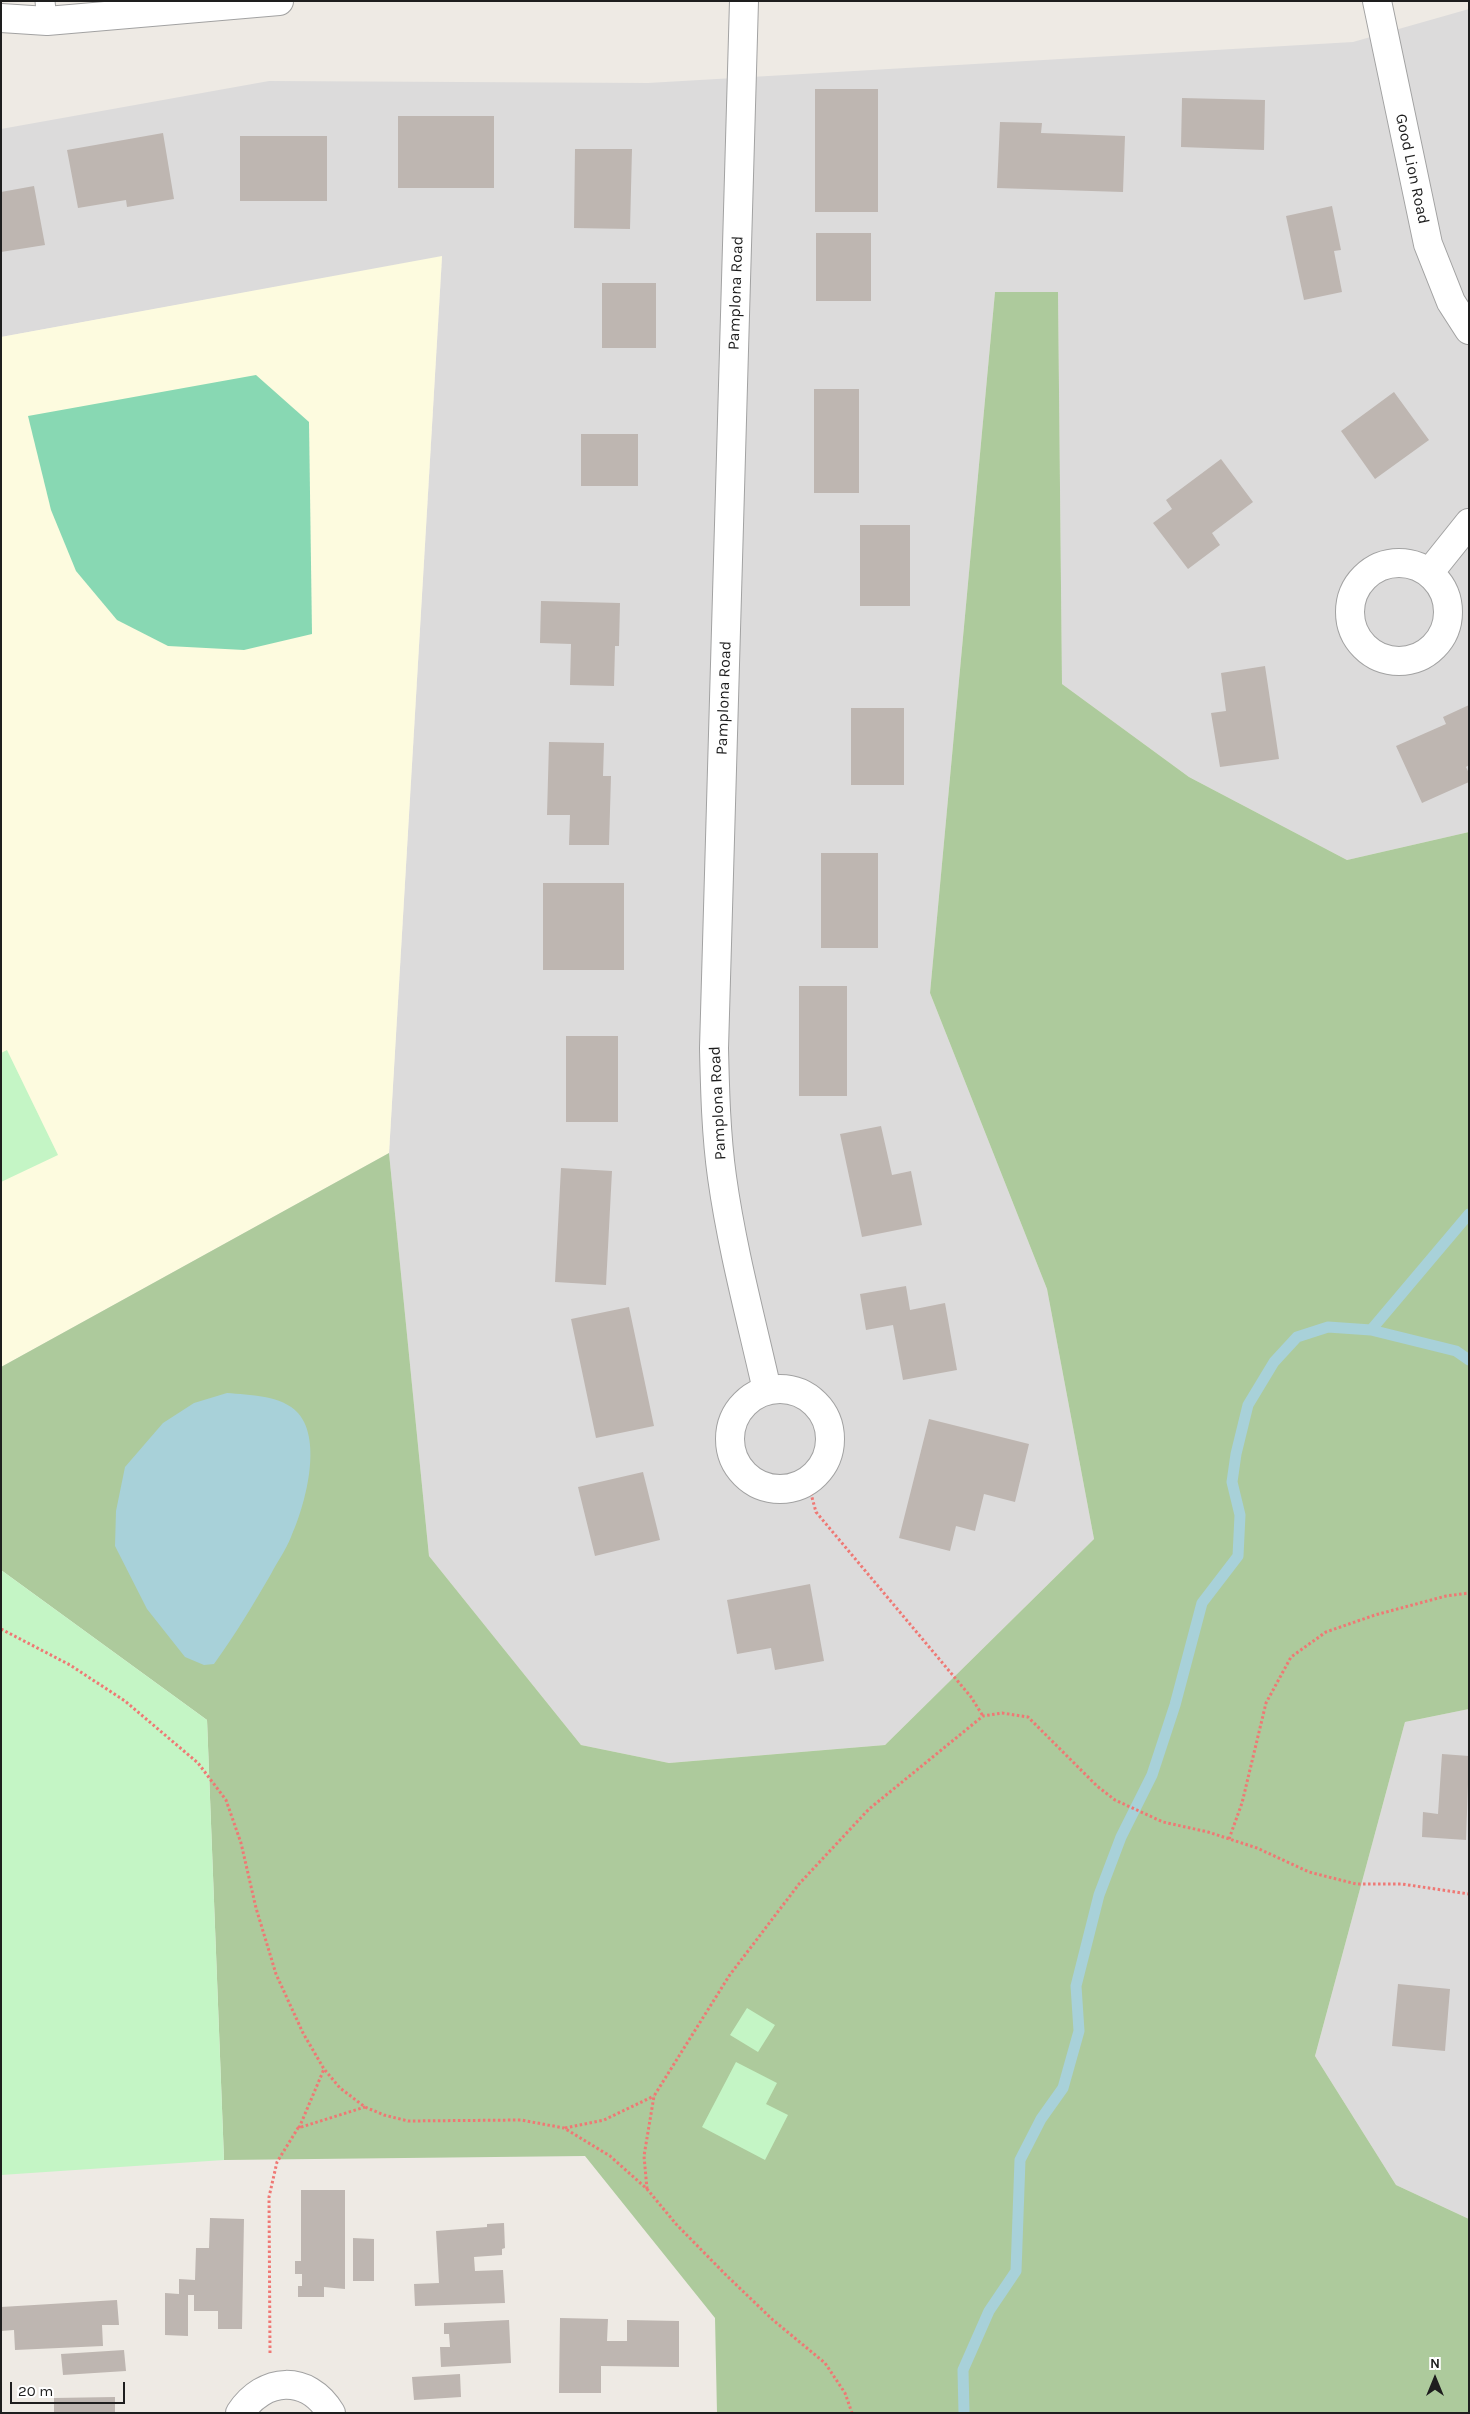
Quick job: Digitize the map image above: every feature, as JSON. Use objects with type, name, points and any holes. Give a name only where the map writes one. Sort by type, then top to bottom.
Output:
[{"type":"street","points":[[1,18],[46,11],[279,1]]},
{"type":"street","name":"Pamplona Road","points":[[744,1],[715,1108],[722,1177],[734,1242],[767,1390]]},
{"type":"street","name":"Good Lion Road","points":[[1377,1],[1428,244],[1451,302],[1469,330]]},
{"type":"street","points":[[1,38],[46,11]]},
{"type":"street","points":[[1429,573],[1469,523]]},
{"type":"street","points":[[786,1388],[804,1394],[819,1406],[830,1426],[830,1449],[823,1467],[808,1483],[793,1489],[766,1488],[742,1474],[730,1452],[729,1429],[742,1404],[767,1390],[786,1388]]},
{"type":"street","points":[[240,2413],[248,2400],[260,2391],[289,2384],[315,2394],[331,2413]]},
{"type":"path","points":[[808,1483],[816,1512],[972,1696],[983,1716]]},
{"type":"path","points":[[1229,1839],[1242,1804],[1266,1703],[1291,1657],[1326,1632],[1367,1618],[1446,1596],[1469,1593]]},
{"type":"path","points":[[1,1629],[70,1665],[125,1701],[198,1763],[226,1800],[241,1843],[256,1908],[276,1974],[303,2033],[324,2069],[340,2088],[365,2107],[384,2115],[408,2121],[521,2120],[564,2128],[610,2156],[647,2189],[676,2224],[726,2275],[773,2320],[825,2362],[845,2393],[852,2413]]},
{"type":"path","points":[[647,2189],[644,2156],[654,2096],[729,1976],[799,1884],[869,1809],[983,1716],[1002,1713],[1028,1717],[1085,1774],[1116,1800],[1163,1822],[1208,1832],[1258,1848],[1309,1872],[1356,1884],[1402,1884],[1469,1894]]},
{"type":"path","points":[[275,2386],[270,2354],[269,2197],[277,2162],[298,2128],[324,2069]]},
{"type":"path","points":[[564,2128],[604,2120],[654,2096]]},
{"type":"path","points":[[298,2128],[365,2107]]},
{"type":"shaded area","points":[[1469,9],[1469,832],[1347,860],[1189,777],[1062,684],[1058,293],[995,292],[930,993],[1047,1289],[1094,1539],[885,1745],[669,1763],[581,1745],[429,1556],[389,1153],[442,257],[1,337],[1,129],[269,81],[648,83],[1353,42]]},
{"type":"shaded area","points":[[442,256],[389,1153],[1,1367],[1,337]]},
{"type":"shaded area","points":[[1469,1709],[1469,2219],[1396,2185],[1315,2056],[1405,1722]]},
{"type":"green space","points":[[995,292],[1058,292],[1062,684],[1189,777],[1347,860],[1469,832],[1469,1709],[1405,1722],[1315,2056],[1396,2185],[1469,2219],[1469,2413],[717,2413],[715,2318],[585,2156],[224,2160],[207,1720],[1,1570],[1,1367],[389,1153],[429,1556],[581,1745],[669,1763],[885,1745],[1094,1539],[1047,1289],[930,993]]},
{"type":"green space","points":[[256,375],[309,422],[312,634],[244,650],[168,646],[117,620],[76,571],[51,510],[28,416]]},
{"type":"green space","points":[[7,1050],[58,1155],[1,1182],[1,1053]]},
{"type":"green space","points":[[1,1570],[207,1720],[224,2160],[1,2175]]},
{"type":"green space","points":[[747,2008],[775,2025],[758,2052],[730,2035]]},
{"type":"green space","points":[[736,2062],[777,2083],[766,2104],[788,2115],[765,2160],[702,2127]]},
{"type":"water","points":[[227,1393],[255,1395],[274,1399],[291,1407],[298,1413],[305,1425],[309,1440],[309,1474],[302,1508],[289,1542],[251,1608],[222,1653],[214,1664],[204,1665],[185,1657],[147,1609],[115,1546],[116,1511],[125,1467],[163,1423],[194,1403]]},
{"type":"building","points":[[815,89],[878,89],[878,212],[815,212]]},
{"type":"building","points":[[1182,98],[1265,100],[1264,150],[1181,147]]},
{"type":"building","points":[[398,116],[494,116],[494,188],[398,188]]},
{"type":"building","points":[[1000,122],[1042,123],[1041,133],[1125,136],[1123,192],[997,188]]},
{"type":"building","points":[[163,133],[174,199],[127,207],[126,200],[78,208],[67,150]]},
{"type":"building","points":[[240,136],[327,136],[327,201],[240,201]]},
{"type":"building","points":[[575,149],[632,149],[630,229],[574,228]]},
{"type":"building","points":[[34,186],[45,245],[1,252],[1,192]]},
{"type":"building","points":[[1332,206],[1341,250],[1334,251],[1342,292],[1304,300],[1286,216]]},
{"type":"building","points":[[816,233],[871,233],[871,301],[816,301]]},
{"type":"building","points":[[602,283],[656,283],[656,348],[602,348]]},
{"type":"building","points":[[814,389],[859,389],[859,493],[814,493]]},
{"type":"building","points":[[1394,392],[1429,440],[1375,479],[1341,431]]},
{"type":"building","points":[[581,434],[638,434],[638,486],[581,486]]},
{"type":"building","points":[[1221,459],[1253,502],[1212,533],[1220,545],[1188,569],[1153,523],[1172,509],[1166,500]]},
{"type":"building","points":[[860,525],[910,525],[910,606],[860,606]]},
{"type":"building","points":[[541,601],[620,603],[619,646],[615,646],[614,686],[570,685],[571,644],[540,643]]},
{"type":"building","points":[[1265,666],[1279,759],[1220,767],[1211,713],[1226,711],[1221,673]]},
{"type":"building","points":[[1469,705],[1469,765],[1466,767],[1469,773],[1469,782],[1422,803],[1396,746],[1446,724],[1443,717]]},
{"type":"building","points":[[851,708],[904,708],[904,785],[851,785]]},
{"type":"building","points":[[549,742],[604,743],[603,776],[611,776],[609,845],[569,845],[570,815],[547,815]]},
{"type":"building","points":[[821,853],[878,853],[878,948],[821,948]]},
{"type":"building","points":[[543,883],[624,883],[624,970],[543,970]]},
{"type":"building","points":[[799,986],[847,986],[847,1096],[799,1096]]},
{"type":"building","points":[[566,1036],[618,1036],[618,1122],[566,1122]]},
{"type":"building","points":[[881,1126],[892,1175],[911,1171],[922,1225],[862,1237],[840,1134]]},
{"type":"building","points":[[561,1168],[612,1171],[606,1285],[555,1282]]},
{"type":"building","points":[[906,1286],[910,1310],[945,1303],[957,1370],[903,1380],[893,1325],[866,1330],[860,1294]]},
{"type":"building","points":[[629,1307],[654,1426],[596,1438],[571,1319]]},
{"type":"building","points":[[929,1419],[1029,1444],[1015,1502],[984,1494],[975,1531],[956,1526],[950,1551],[899,1538]]},
{"type":"building","points":[[643,1472],[660,1540],[595,1556],[578,1487]]},
{"type":"building","points":[[810,1584],[824,1661],[775,1670],[771,1648],[737,1654],[727,1600]]},
{"type":"building","points":[[1442,1754],[1469,1756],[1466,1840],[1422,1837],[1423,1812],[1438,1814]]},
{"type":"building","points":[[1398,1984],[1450,1989],[1445,2051],[1392,2046]]},
{"type":"building","points":[[301,2190],[345,2190],[345,2289],[324,2287],[324,2297],[298,2297],[298,2286],[302,2286],[302,2274],[295,2274],[295,2261],[301,2261]]},
{"type":"building","points":[[210,2218],[244,2219],[242,2329],[218,2329],[218,2311],[194,2311],[194,2295],[188,2295],[188,2336],[165,2335],[165,2293],[179,2294],[179,2279],[195,2280],[196,2248],[209,2248]]},
{"type":"building","points":[[504,2223],[505,2248],[502,2249],[502,2255],[474,2257],[475,2271],[503,2270],[505,2303],[415,2306],[414,2284],[439,2283],[436,2231],[487,2227],[487,2224]]},
{"type":"building","points":[[353,2238],[374,2239],[374,2281],[353,2281]]},
{"type":"building","points":[[117,2300],[119,2325],[102,2325],[103,2346],[15,2350],[14,2330],[1,2331],[1,2307]]},
{"type":"building","points":[[560,2318],[608,2319],[607,2341],[627,2341],[627,2320],[679,2321],[679,2367],[601,2366],[601,2393],[559,2393]]},
{"type":"building","points":[[509,2320],[511,2363],[441,2367],[440,2347],[450,2347],[449,2334],[444,2334],[444,2323]]},
{"type":"building","points":[[124,2350],[126,2371],[63,2375],[61,2354]]},
{"type":"building","points":[[460,2374],[461,2397],[414,2400],[412,2377]]},
{"type":"building","points":[[115,2397],[115,2413],[54,2413],[54,2398]]},
{"type":"waterway","points":[[1371,1330],[1469,1214]]},
{"type":"waterway","points":[[964,2413],[963,2370],[989,2311],[1016,2271],[1020,2160],[1041,2119],[1063,2088],[1079,2031],[1076,1986],[1099,1895],[1121,1837],[1152,1775],[1175,1705],[1202,1603],[1238,1556],[1240,1515],[1232,1482],[1236,1454],[1248,1405],[1274,1362],[1297,1337],[1328,1327],[1371,1330],[1456,1351],[1469,1360]]}]
